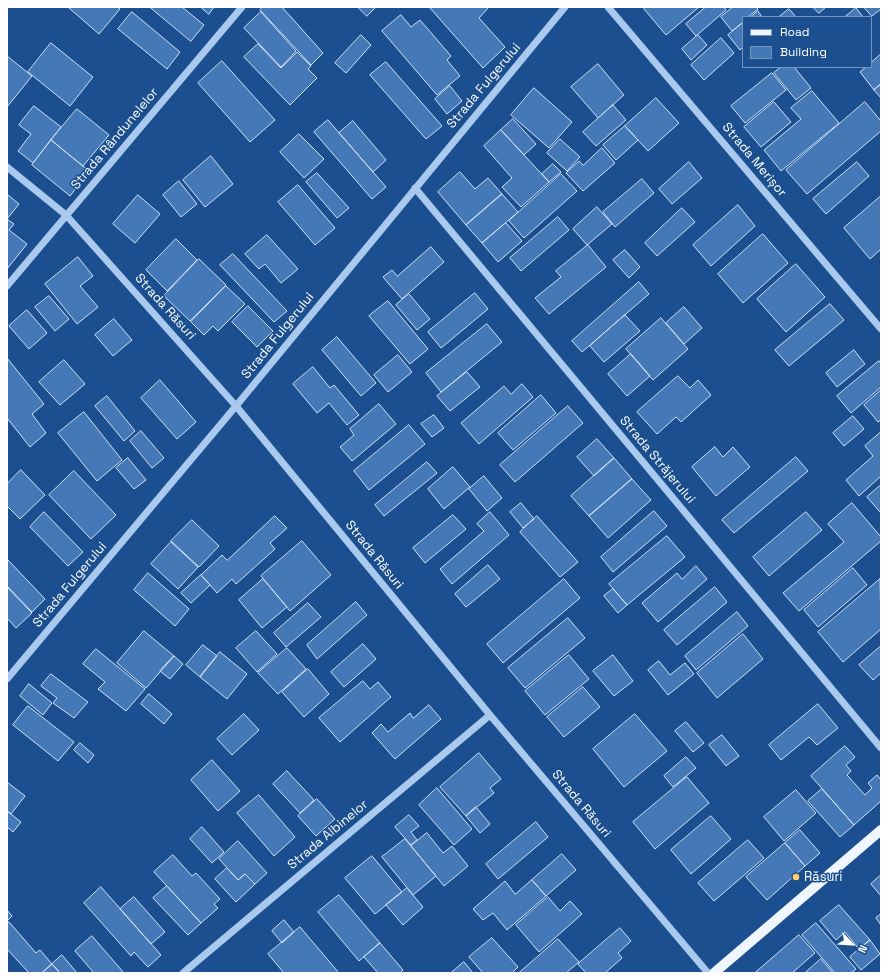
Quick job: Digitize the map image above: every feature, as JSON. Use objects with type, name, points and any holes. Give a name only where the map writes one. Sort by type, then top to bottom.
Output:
[{"type":"main road","points":[[714,973],[881,830]]},
{"type":"street","name":"Strada Rândunelelor","points":[[7,286],[242,7]]},
{"type":"street","name":"Strada Fulgerului","points":[[7,679],[236,406],[565,7]]},
{"type":"street","name":"Strada Merișor","points":[[608,7],[881,329]]},
{"type":"street","name":"Strada Răsuri","points":[[7,166],[66,215],[236,406],[490,715],[708,973]]},
{"type":"street","name":"Strada Străjerului","points":[[415,188],[881,748]]},
{"type":"street","name":"Strada Albinelor","points":[[183,973],[490,715]]},
{"type":"building","points":[[117,7],[120,9],[99,34],[69,8]]},
{"type":"building","points":[[150,7],[182,7],[204,25],[191,41]]},
{"type":"building","points":[[201,7],[214,7],[209,14]]},
{"type":"building","points":[[263,7],[282,7],[323,53],[311,65],[260,10]]},
{"type":"building","points":[[358,7],[376,7],[367,16]]},
{"type":"building","points":[[489,7],[479,18],[505,47],[483,68],[430,8]]},
{"type":"building","points":[[646,7],[699,7],[666,35],[644,9]]},
{"type":"building","points":[[706,7],[724,7],[726,10],[696,36],[686,24]]},
{"type":"building","points":[[733,7],[756,7],[758,9],[749,16],[742,16],[742,23],[732,31],[721,17]]},
{"type":"building","points":[[813,7],[826,7],[819,13]]},
{"type":"building","points":[[864,7],[881,7],[881,9],[872,16]]},
{"type":"building","points":[[856,8],[862,16],[846,16]]},
{"type":"building","points":[[789,9],[795,16],[780,16]]},
{"type":"building","points":[[758,11],[761,16],[752,16]]},
{"type":"building","points":[[132,12],[180,52],[167,69],[118,29]]},
{"type":"building","points":[[261,12],[296,51],[281,67],[244,28]]},
{"type":"building","points":[[401,15],[411,27],[420,20],[451,56],[447,60],[460,76],[437,95],[382,31]]},
{"type":"building","points":[[742,24],[742,48],[740,50],[728,35]]},
{"type":"building","points":[[361,35],[371,45],[346,73],[335,63]]},
{"type":"building","points":[[698,35],[707,45],[691,60],[682,49]]},
{"type":"building","points":[[721,38],[734,53],[704,80],[691,65]]},
{"type":"building","points":[[51,43],[93,77],[70,106],[28,72]]},
{"type":"building","points":[[258,44],[281,68],[297,52],[311,66],[308,69],[317,78],[290,105],[244,57]]},
{"type":"building","points":[[881,54],[881,84],[874,90],[860,72],[865,68],[872,68],[872,62]]},
{"type":"building","points":[[7,56],[32,76],[7,107]]},
{"type":"building","points":[[222,61],[275,120],[250,142],[198,83]]},
{"type":"building","points":[[386,62],[442,126],[426,139],[370,75]]},
{"type":"building","points":[[598,64],[624,95],[598,118],[571,87]]},
{"type":"building","points":[[780,68],[795,68],[811,88],[796,100],[774,73]]},
{"type":"building","points":[[772,73],[786,90],[745,123],[731,106]]},
{"type":"building","points":[[881,84],[881,98],[874,90]]},
{"type":"building","points":[[450,86],[462,101],[447,114],[435,99]]},
{"type":"building","points":[[534,88],[572,122],[549,148],[511,115]]},
{"type":"building","points":[[812,91],[839,123],[781,171],[764,150],[801,119],[791,108]]},
{"type":"building","points":[[656,98],[679,123],[648,151],[625,126]]},
{"type":"building","points":[[774,102],[791,122],[761,147],[744,127]]},
{"type":"building","points":[[865,102],[881,121],[881,131],[807,194],[786,170]]},
{"type":"building","points":[[613,105],[626,120],[596,146],[583,132]]},
{"type":"building","points":[[34,106],[61,127],[33,163],[18,151],[31,134],[19,125]]},
{"type":"building","points":[[77,109],[109,135],[83,166],[51,140]]},
{"type":"building","points":[[513,119],[536,144],[524,155],[501,130]]},
{"type":"building","points":[[328,120],[386,187],[372,199],[314,132]]},
{"type":"building","points":[[353,121],[386,160],[373,172],[339,133]]},
{"type":"building","points":[[625,126],[638,140],[616,160],[603,145]]},
{"type":"building","points":[[501,130],[549,182],[521,207],[502,187],[512,178],[484,146]]},
{"type":"building","points":[[299,134],[324,159],[304,178],[280,152]]},
{"type":"building","points":[[560,139],[580,157],[567,171],[547,153]]},
{"type":"building","points":[[51,140],[89,171],[70,196],[32,165]]},
{"type":"building","points":[[602,148],[615,163],[583,191],[566,173],[579,161],[583,165]]},
{"type":"building","points":[[211,156],[233,184],[205,207],[183,180]]},
{"type":"building","points":[[689,162],[702,178],[672,204],[659,189]]},
{"type":"building","points":[[857,162],[869,176],[826,214],[813,199]]},
{"type":"building","points":[[553,164],[561,172],[549,182],[542,174]]},
{"type":"building","points":[[460,172],[475,189],[488,178],[502,194],[466,225],[438,192]]},
{"type":"building","points":[[317,173],[349,208],[337,218],[306,182]]},
{"type":"building","points":[[561,174],[577,191],[524,238],[509,221]]},
{"type":"building","points":[[642,179],[654,193],[615,227],[603,212]]},
{"type":"building","points":[[179,181],[197,204],[181,217],[163,195]]},
{"type":"building","points":[[298,185],[335,228],[315,245],[278,202]]},
{"type":"building","points":[[502,194],[518,212],[482,243],[466,225]]},
{"type":"building","points":[[8,195],[19,204],[7,219],[7,197]]},
{"type":"building","points":[[138,195],[160,214],[135,243],[113,224]]},
{"type":"building","points":[[881,196],[881,249],[870,259],[844,228]]},
{"type":"building","points":[[738,205],[755,226],[711,266],[693,245]]},
{"type":"building","points":[[597,207],[612,224],[587,245],[573,229]]},
{"type":"building","points":[[682,208],[695,222],[657,256],[645,243]]},
{"type":"building","points":[[558,217],[569,230],[521,271],[510,258]]},
{"type":"building","points":[[7,219],[14,224],[9,230],[27,244],[7,269]]},
{"type":"building","points":[[506,223],[522,241],[498,262],[482,243]]},
{"type":"building","points":[[763,234],[788,263],[743,303],[718,274]]},
{"type":"building","points":[[267,235],[298,269],[281,283],[265,264],[259,269],[245,254]]},
{"type":"building","points":[[176,239],[197,260],[167,291],[146,270]]},
{"type":"building","points":[[588,245],[606,267],[549,314],[535,298],[561,277],[556,271]]},
{"type":"building","points":[[431,247],[444,262],[402,299],[383,277],[392,270],[397,276]]},
{"type":"building","points":[[625,250],[640,267],[629,278],[613,260]]},
{"type":"building","points":[[233,254],[287,311],[274,322],[220,265]]},
{"type":"building","points":[[78,257],[93,276],[80,286],[98,307],[77,324],[45,284]]},
{"type":"building","points":[[199,259],[226,285],[190,321],[164,296]]},
{"type":"building","points":[[796,264],[825,297],[786,332],[757,299]]},
{"type":"building","points":[[639,282],[649,294],[582,352],[572,341]]},
{"type":"building","points":[[226,286],[245,304],[218,331],[213,326],[204,335],[191,322]]},
{"type":"building","points":[[475,293],[488,309],[441,348],[428,332]]},
{"type":"building","points":[[409,294],[430,319],[417,330],[396,305]]},
{"type":"building","points":[[49,296],[69,319],[55,331],[35,307]]},
{"type":"building","points":[[388,301],[428,349],[410,364],[369,316]]},
{"type":"building","points":[[830,304],[844,320],[789,366],[775,350]]},
{"type":"building","points":[[248,306],[273,331],[257,347],[232,322]]},
{"type":"building","points":[[684,307],[702,328],[684,344],[666,323]]},
{"type":"building","points":[[27,310],[47,333],[29,349],[9,326]]},
{"type":"building","points":[[625,315],[640,331],[604,362],[590,346]]},
{"type":"building","points":[[661,318],[688,349],[653,380],[626,349]]},
{"type":"building","points":[[114,319],[132,340],[113,356],[95,335]]},
{"type":"building","points":[[487,324],[502,342],[441,392],[426,373]]},
{"type":"building","points":[[337,337],[376,383],[361,396],[322,350]]},
{"type":"building","points":[[854,350],[865,364],[837,387],[826,373]]},
{"type":"building","points":[[631,354],[650,376],[627,396],[608,374]]},
{"type":"building","points":[[398,355],[412,372],[388,392],[374,375]]},
{"type":"building","points":[[7,358],[44,404],[32,414],[46,433],[30,447],[7,418]]},
{"type":"building","points":[[64,360],[85,384],[60,405],[39,382]]},
{"type":"building","points":[[879,361],[881,364],[881,387],[851,413],[837,396]]},
{"type":"building","points":[[313,367],[330,388],[334,385],[359,415],[347,425],[329,403],[317,413],[293,384]]},
{"type":"building","points":[[467,372],[480,387],[450,411],[437,396]]},
{"type":"building","points":[[678,376],[690,388],[698,380],[711,395],[681,422],[676,417],[657,434],[637,412]]},
{"type":"building","points":[[160,380],[196,422],[177,439],[141,398]]},
{"type":"building","points":[[522,384],[533,397],[479,444],[461,423],[504,386],[511,394]]},
{"type":"building","points":[[881,390],[881,420],[878,422],[864,405]]},
{"type":"building","points":[[541,395],[556,413],[513,450],[498,433]]},
{"type":"building","points":[[107,396],[135,431],[124,441],[95,406]]},
{"type":"building","points":[[379,404],[396,424],[352,461],[340,447],[354,435],[350,429]]},
{"type":"building","points":[[568,406],[583,423],[515,482],[500,465]]},
{"type":"building","points":[[84,412],[122,460],[97,481],[58,433]]},
{"type":"building","points":[[434,415],[444,428],[432,437],[421,424]]},
{"type":"building","points":[[853,416],[864,429],[844,446],[833,433]]},
{"type":"building","points":[[409,425],[425,444],[369,490],[354,471]]},
{"type":"building","points":[[141,431],[164,458],[152,468],[130,441]]},
{"type":"building","points":[[881,432],[881,476],[859,496],[846,480],[873,456],[865,446]]},
{"type":"building","points":[[597,439],[614,458],[594,476],[577,457]]},
{"type":"building","points":[[715,447],[723,457],[733,447],[750,467],[716,496],[692,467]]},
{"type":"building","points":[[796,457],[808,471],[734,533],[722,520]]},
{"type":"building","points":[[128,458],[146,480],[134,489],[116,468]]},
{"type":"building","points":[[614,458],[632,479],[589,516],[571,496]]},
{"type":"building","points":[[427,462],[437,473],[384,516],[375,505]]},
{"type":"building","points":[[453,467],[470,487],[444,509],[428,489]]},
{"type":"building","points":[[21,470],[45,495],[20,519],[7,506],[7,484]]},
{"type":"building","points":[[74,471],[116,515],[91,539],[49,495]]},
{"type":"building","points":[[484,476],[502,498],[487,511],[469,489]]},
{"type":"building","points":[[632,479],[651,500],[608,538],[589,516]]},
{"type":"building","points":[[881,485],[881,511],[880,512],[867,497]]},
{"type":"building","points":[[521,503],[534,519],[523,528],[510,512]]},
{"type":"building","points":[[852,503],[881,537],[881,541],[799,611],[783,593],[844,542],[828,524]]},
{"type":"building","points":[[654,511],[667,526],[613,572],[601,557]]},
{"type":"building","points":[[44,512],[83,552],[68,566],[30,527]]},
{"type":"building","points":[[490,512],[509,535],[452,584],[440,569],[484,531],[477,524]]},
{"type":"building","points":[[806,512],[822,530],[769,576],[753,557]]},
{"type":"building","points":[[453,515],[466,529],[425,563],[413,548]]},
{"type":"building","points":[[275,516],[287,528],[270,543],[275,549],[236,584],[232,579],[217,593],[201,575],[222,555],[227,560]]},
{"type":"building","points":[[537,516],[578,562],[560,577],[520,532]]},
{"type":"building","points":[[192,520],[219,546],[199,567],[171,541]]},
{"type":"building","points":[[667,536],[685,557],[627,605],[609,584]]},
{"type":"building","points":[[302,541],[331,575],[290,611],[261,576]]},
{"type":"building","points":[[171,542],[198,567],[178,589],[151,564]]},
{"type":"building","points":[[7,559],[45,599],[32,612],[7,586]]},
{"type":"building","points":[[488,565],[500,579],[466,607],[455,594]]},
{"type":"building","points":[[696,566],[707,579],[658,622],[642,603],[677,573],[682,579]]},
{"type":"building","points":[[853,568],[867,585],[818,627],[804,610]]},
{"type":"building","points":[[148,573],[189,609],[175,626],[134,590]]},
{"type":"building","points":[[201,575],[210,585],[191,603],[181,593]]},
{"type":"building","points":[[263,579],[287,607],[262,628],[239,600]]},
{"type":"building","points":[[564,579],[580,598],[503,663],[487,644]]},
{"type":"building","points":[[880,579],[881,629],[843,662],[818,632]]},
{"type":"building","points":[[7,587],[32,613],[16,628],[7,618]]},
{"type":"building","points":[[715,587],[727,602],[677,645],[664,630]]},
{"type":"building","points":[[613,589],[627,605],[618,613],[604,596]]},
{"type":"building","points":[[356,602],[367,615],[317,659],[307,645]]},
{"type":"building","points":[[308,603],[321,617],[286,647],[274,633]]},
{"type":"building","points":[[737,612],[748,626],[696,670],[685,656]]},
{"type":"building","points":[[568,618],[585,638],[525,688],[508,668]]},
{"type":"building","points":[[144,631],[174,656],[146,688],[117,663]]},
{"type":"building","points":[[256,631],[277,654],[257,672],[236,648]]},
{"type":"building","points":[[743,634],[763,659],[717,698],[697,673]]},
{"type":"building","points":[[363,644],[376,659],[344,687],[331,672]]},
{"type":"building","points":[[203,645],[217,656],[200,677],[186,665]]},
{"type":"building","points":[[881,646],[881,673],[873,680],[859,665]]},
{"type":"building","points":[[287,648],[306,669],[278,694],[258,673]]},
{"type":"building","points":[[96,649],[145,689],[126,711],[98,689],[105,682],[83,664]]},
{"type":"building","points":[[220,652],[247,674],[227,699],[200,677]]},
{"type":"building","points":[[569,655],[589,679],[545,715],[525,691]]},
{"type":"building","points":[[613,655],[633,681],[614,696],[593,671]]},
{"type":"building","points":[[174,656],[183,664],[170,679],[160,671]]},
{"type":"building","points":[[659,661],[670,675],[685,663],[694,674],[668,695],[648,670]]},
{"type":"building","points":[[308,669],[329,694],[304,717],[282,692]]},
{"type":"building","points":[[51,674],[88,702],[74,718],[53,703],[57,698],[41,686]]},
{"type":"building","points":[[363,681],[370,689],[378,682],[391,697],[340,742],[319,718]]},
{"type":"building","points":[[29,684],[52,703],[43,715],[20,696]]},
{"type":"building","points":[[583,687],[600,707],[564,737],[547,717]]},
{"type":"building","points":[[149,694],[172,714],[164,724],[141,704]]},
{"type":"building","points":[[818,704],[838,728],[817,745],[809,737],[781,760],[769,745]]},
{"type":"building","points":[[429,705],[441,719],[395,759],[372,733],[381,724],[388,732],[410,713],[413,718]]},
{"type":"building","points":[[28,706],[74,742],[58,761],[13,725]]},
{"type":"building","points":[[244,714],[259,730],[232,755],[217,739]]},
{"type":"building","points":[[635,714],[667,751],[624,787],[593,749]]},
{"type":"building","points":[[686,722],[704,743],[693,752],[675,731]]},
{"type":"building","points":[[722,735],[739,756],[726,766],[709,745]]},
{"type":"building","points":[[80,743],[94,755],[88,763],[74,750]]},
{"type":"building","points":[[845,746],[855,757],[846,765],[851,771],[847,775],[865,795],[872,788],[868,783],[877,775],[881,780],[881,801],[854,825],[811,776]]},
{"type":"building","points":[[479,753],[501,779],[490,788],[494,793],[466,816],[440,787]]},
{"type":"building","points":[[686,757],[696,768],[673,787],[664,776]]},
{"type":"building","points":[[212,760],[240,791],[218,811],[191,780]]},
{"type":"building","points":[[287,771],[314,800],[300,813],[273,784]]},
{"type":"building","points":[[687,777],[709,803],[655,849],[633,822]]},
{"type":"building","points":[[7,782],[25,796],[11,814],[7,811]]},
{"type":"building","points":[[437,788],[472,829],[454,845],[419,805]]},
{"type":"building","points":[[822,789],[854,825],[840,837],[808,801]]},
{"type":"building","points":[[796,790],[816,813],[784,841],[764,817]]},
{"type":"building","points":[[259,795],[295,837],[274,856],[237,813]]},
{"type":"building","points":[[317,799],[335,819],[316,836],[298,816]]},
{"type":"building","points":[[476,807],[490,824],[480,833],[466,816]]},
{"type":"building","points":[[7,811],[21,822],[13,832],[7,827]]},
{"type":"building","points":[[409,815],[419,826],[411,832],[417,840],[411,845],[395,827]]},
{"type":"building","points":[[711,816],[731,839],[691,874],[671,850]]},
{"type":"building","points":[[536,822],[548,837],[498,879],[486,864]]},
{"type":"building","points":[[202,827],[224,852],[212,863],[190,839]]},
{"type":"building","points":[[800,830],[820,853],[805,866],[785,843]]},
{"type":"building","points":[[427,833],[443,853],[452,846],[468,866],[444,886],[411,846]]},
{"type":"building","points":[[405,839],[436,876],[413,895],[382,857]]},
{"type":"building","points":[[748,840],[764,858],[714,901],[698,883]]},
{"type":"building","points":[[238,841],[267,873],[255,884],[245,874],[238,880],[219,859]]},
{"type":"building","points":[[785,843],[805,866],[767,900],[746,877]]},
{"type":"building","points":[[562,854],[576,870],[546,896],[532,880]]},
{"type":"building","points":[[173,855],[192,876],[196,873],[220,899],[214,904],[218,908],[201,923],[154,872]]},
{"type":"building","points":[[372,856],[402,892],[375,914],[345,878]]},
{"type":"building","points":[[227,868],[238,880],[245,874],[255,884],[236,902],[215,879]]},
{"type":"building","points":[[881,875],[881,896],[871,884]]},
{"type":"building","points":[[532,880],[546,896],[507,930],[493,913],[483,920],[473,909],[505,881],[515,894]]},
{"type":"building","points":[[167,886],[201,923],[188,935],[153,898]]},
{"type":"building","points":[[101,887],[161,955],[148,967],[134,952],[131,956],[84,903]]},
{"type":"building","points":[[407,888],[423,907],[403,925],[386,905]]},
{"type":"building","points":[[339,895],[380,943],[359,961],[318,912]]},
{"type":"building","points":[[134,897],[165,932],[151,944],[120,909]]},
{"type":"building","points":[[548,897],[560,911],[570,901],[582,914],[539,952],[516,925]]},
{"type":"building","points":[[839,905],[870,940],[859,949],[845,932],[836,940],[820,921]]},
{"type":"building","points":[[7,910],[12,916],[7,921]]},
{"type":"building","points":[[881,914],[881,925],[876,918]]},
{"type":"building","points":[[284,920],[294,932],[282,943],[272,931]]},
{"type":"building","points":[[9,922],[36,953],[40,950],[52,964],[42,973],[29,973],[7,949],[7,924]]},
{"type":"building","points":[[816,923],[856,969],[851,973],[835,973],[802,935]]},
{"type":"building","points":[[300,927],[339,973],[284,973],[268,954]]},
{"type":"building","points":[[620,928],[631,941],[618,953],[622,958],[605,973],[586,973],[578,964]]},
{"type":"building","points":[[799,935],[815,953],[792,973],[755,973]]},
{"type":"building","points":[[92,936],[124,973],[94,973],[75,951]]},
{"type":"building","points":[[492,938],[518,967],[512,973],[483,973],[469,957]]},
{"type":"building","points":[[558,939],[579,962],[566,973],[519,973]]},
{"type":"building","points":[[870,940],[880,954],[861,970],[850,957]]},
{"type":"building","points":[[380,943],[403,970],[400,973],[378,973],[364,957]]},
{"type":"building","points":[[62,955],[77,973],[60,973],[52,964]]},
{"type":"building","points":[[821,959],[833,973],[805,973]]},
{"type":"building","points":[[464,962],[473,973],[451,973]]},
{"type":"building","points":[[52,964],[60,973],[42,973]]},
{"type":"place","name":"Răsuri","points":[[796,877]]}]
